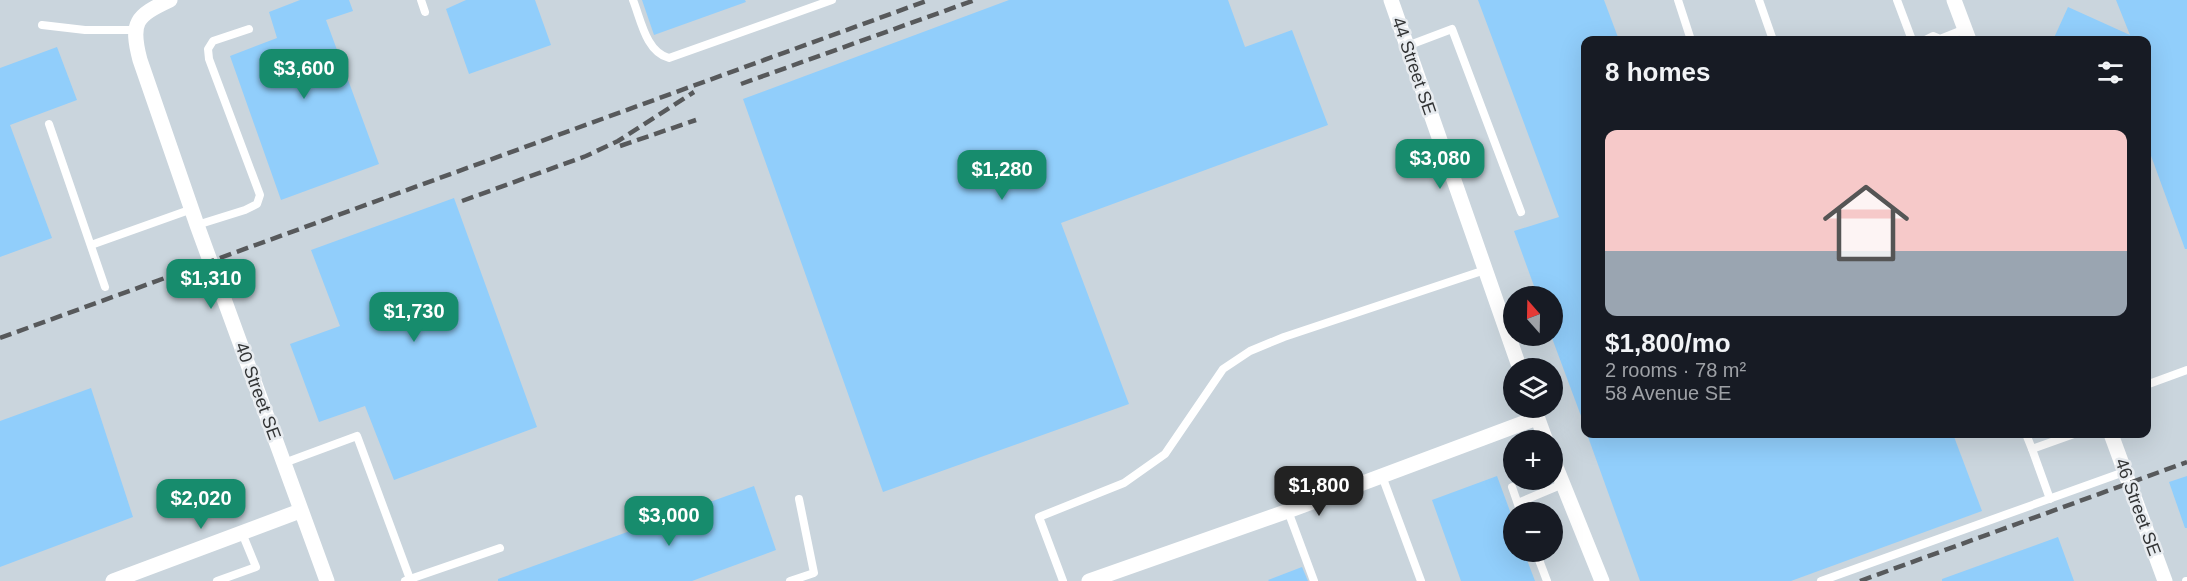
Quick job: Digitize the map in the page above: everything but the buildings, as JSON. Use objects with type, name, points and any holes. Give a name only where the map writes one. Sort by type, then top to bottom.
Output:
[{"type":"street","points":[[135,30],[140,18],[153,4],[170,0]]},
{"type":"street","name":"44 Street SE","points":[[1391,0],[1516,358]]},
{"type":"street","points":[[1954,0],[1967,35]]},
{"type":"street","name":"40 Street SE","points":[[135,30],[140,60],[197,225],[327,581]]},
{"type":"street","points":[[1090,581],[1382,476],[1523,418]]},
{"type":"street","name":"46 Street SE","points":[[2111,438],[2165,581]]},
{"type":"street","points":[[1563,484],[1602,581]]},
{"type":"street","points":[[113,581],[137,577],[300,511]]},
{"type":"lane","points":[[421,0],[425,12]]},
{"type":"lane","points":[[633,0],[652,46],[656,52],[669,58],[832,0]]},
{"type":"lane","points":[[1678,0],[1690,36]]},
{"type":"lane","points":[[1759,0],[1772,36]]},
{"type":"lane","points":[[1897,0],[1910,36]]},
{"type":"lane","points":[[42,25],[85,30],[135,30]]},
{"type":"lane","points":[[197,225],[245,210],[257,204],[260,195],[209,58],[208,49],[213,41],[249,29]]},
{"type":"lane","points":[[1407,46],[1452,29],[1521,212]]},
{"type":"lane","points":[[49,124],[105,287]]},
{"type":"lane","points":[[91,245],[192,209]]},
{"type":"lane","points":[[1063,581],[1039,517],[1124,483],[1166,454],[1223,369],[1250,351],[1284,338],[1485,270]]},
{"type":"lane","points":[[2151,383],[2187,370]]},
{"type":"lane","points":[[284,463],[357,436],[407,580],[500,548]]},
{"type":"lane","points":[[2028,438],[2050,499]]},
{"type":"lane","points":[[2032,449],[2063,438]]},
{"type":"lane","points":[[1821,581],[2124,472]]},
{"type":"lane","points":[[1382,476],[1422,581]]},
{"type":"lane","points":[[1520,502],[1549,490]]},
{"type":"lane","points":[[790,581],[814,573],[799,500]]},
{"type":"lane","points":[[1288,511],[1314,581]]},
{"type":"lane","points":[[217,581],[256,567],[242,533]]},
{"type":"lane","points":[[1540,562],[1547,581]]},
{"type":"shaded area","points":[[0,0],[2187,0],[2187,581],[0,581]]},
{"type":"railway","points":[[0,338],[929,0]]},
{"type":"railway","points":[[741,84],[975,0]]},
{"type":"railway","points":[[462,201],[586,156],[618,141],[694,92]]},
{"type":"railway","points":[[620,146],[696,120]]},
{"type":"railway","points":[[1860,581],[2187,462]]}]
